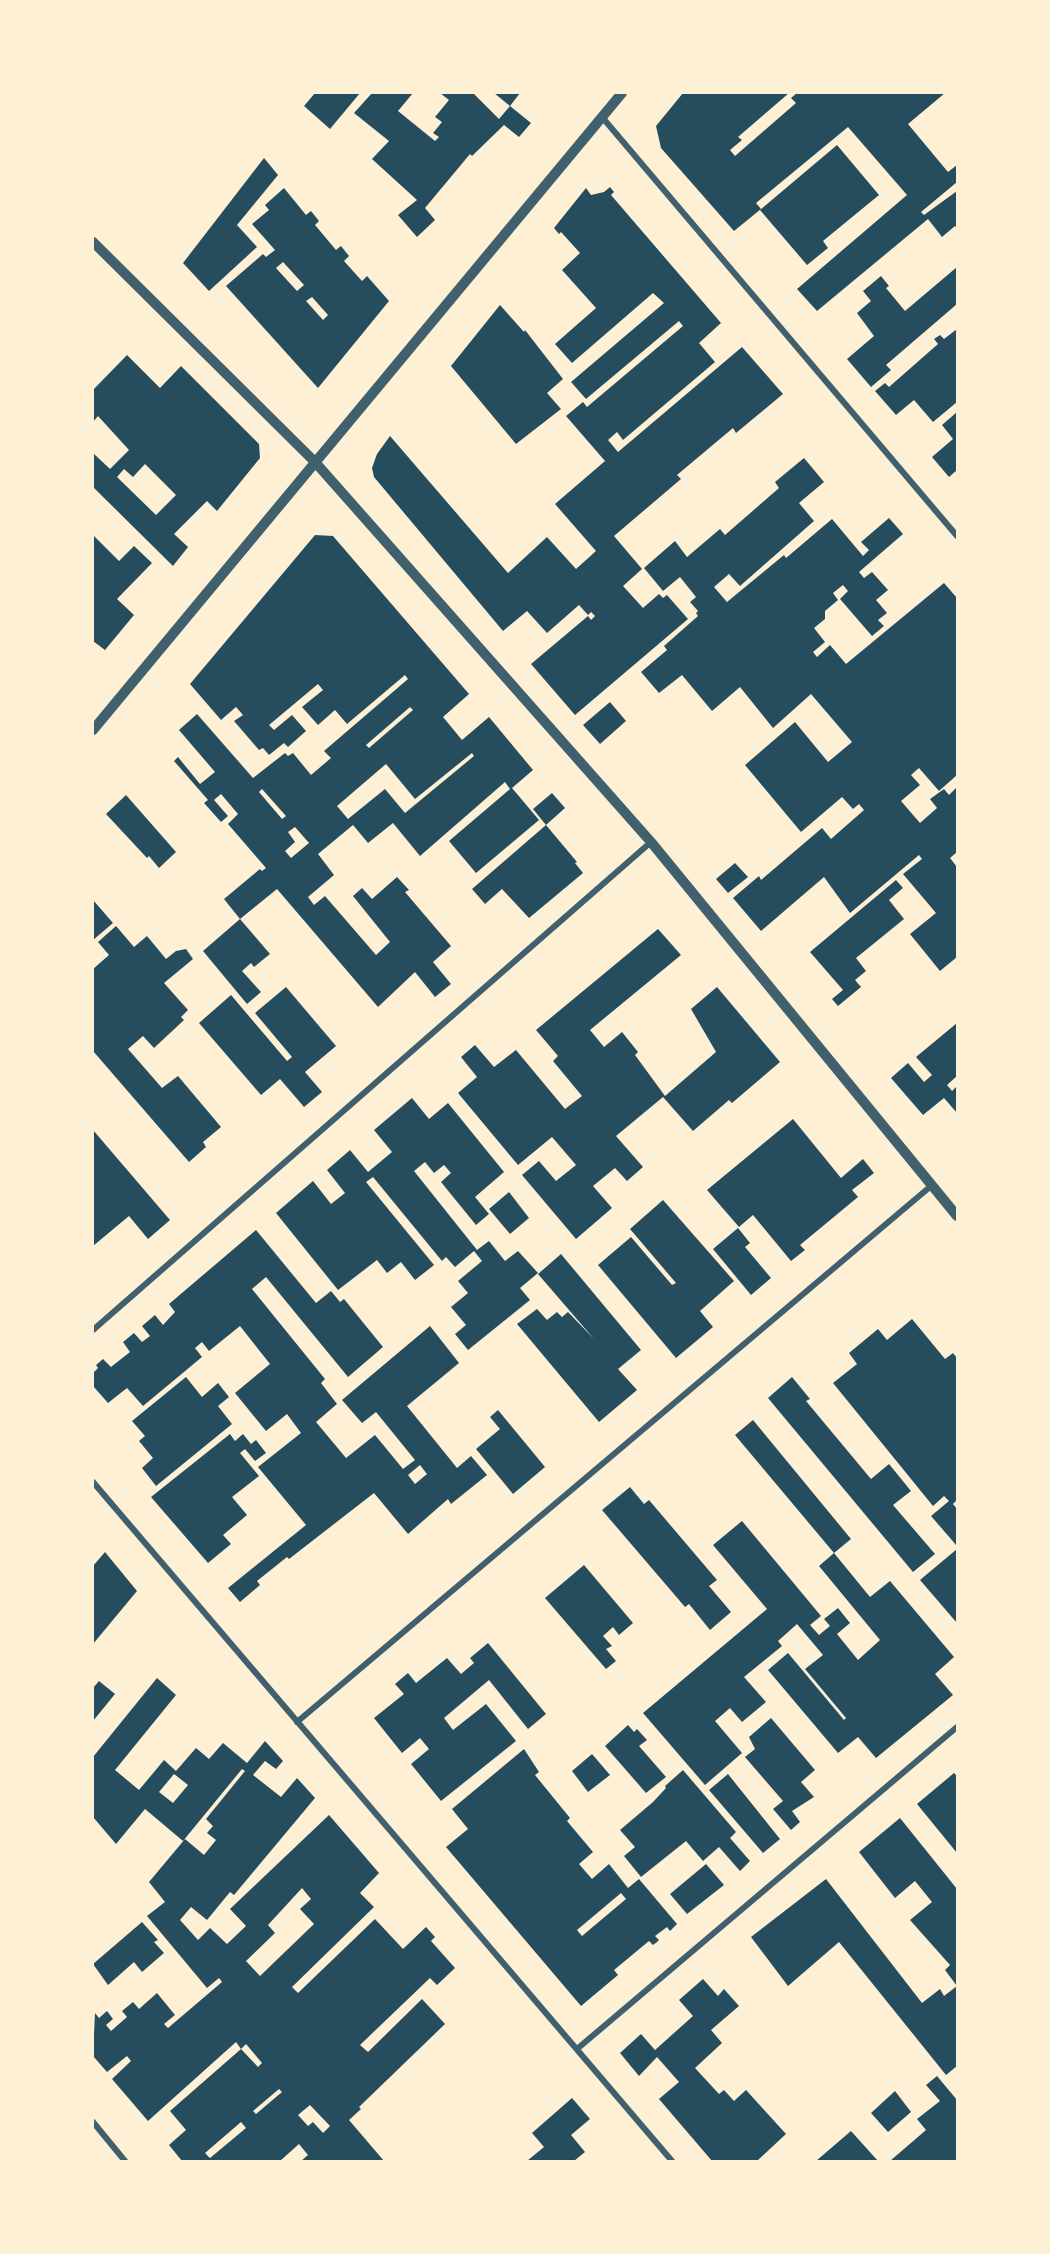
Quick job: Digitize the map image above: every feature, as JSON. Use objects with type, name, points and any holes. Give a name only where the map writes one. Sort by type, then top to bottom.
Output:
[{"type":"street","points":[[93,730],[622,93]]},
{"type":"street","points":[[602,117],[957,536]]},
{"type":"street","points":[[93,242],[315,462],[651,842],[957,1216]]},
{"type":"street","points":[[93,1330],[651,842]]},
{"type":"street","points":[[297,1722],[932,1186]]},
{"type":"street","points":[[93,1482],[672,2161]]},
{"type":"street","points":[[577,2049],[957,1727]]},
{"type":"street","points":[[93,2122],[125,2161]]},
{"type":"building","points":[[315,93],[360,93],[330,129],[304,106]]},
{"type":"building","points":[[372,93],[413,93],[398,111],[435,141],[439,137],[433,133],[442,122],[435,117],[449,100],[440,93],[473,93],[499,119],[510,106],[531,123],[519,137],[504,125],[472,156],[470,154],[425,208],[435,220],[417,237],[398,215],[417,200],[372,159],[389,141],[354,113]]},
{"type":"building","points":[[494,93],[520,93],[510,106]]},
{"type":"building","points":[[683,93],[789,93],[738,137],[742,140],[730,150],[735,156],[796,103],[791,98],[797,93],[945,93],[908,124],[948,172],[957,165],[957,182],[921,212],[924,215],[957,191],[957,228],[955,226],[942,237],[928,219],[817,311],[797,289],[907,195],[848,127],[756,203],[761,209],[734,231],[661,148],[656,126]]},
{"type":"building","points":[[837,145],[879,195],[823,241],[828,248],[807,265],[760,210]]},
{"type":"building","points":[[264,158],[278,175],[237,225],[257,247],[209,291],[183,263]]},
{"type":"building","points":[[610,187],[614,192],[611,195],[721,323],[699,343],[715,362],[623,440],[617,432],[608,440],[618,452],[742,347],[783,394],[736,433],[733,428],[677,475],[681,479],[614,536],[642,569],[623,586],[643,608],[659,594],[663,598],[667,595],[688,619],[575,715],[531,664],[588,616],[591,620],[595,616],[591,612],[588,615],[579,605],[547,633],[527,611],[503,631],[374,477],[372,468],[377,454],[390,436],[508,573],[547,537],[576,569],[596,551],[555,504],[605,461],[566,416],[583,402],[587,407],[683,326],[679,321],[586,399],[571,382],[664,303],[653,293],[572,363],[555,344],[596,308],[562,270],[580,253],[561,232],[559,234],[554,228],[586,188],[591,195],[604,192]]},
{"type":"building","points":[[284,188],[306,215],[311,211],[319,221],[315,225],[336,250],[341,246],[349,256],[344,261],[362,281],[367,276],[389,301],[318,388],[226,286],[263,254],[266,257],[275,250],[252,224],[269,210],[265,205]],"holes":[[[283,262],[304,285],[297,291],[276,268]],[[312,297],[328,315],[323,320],[306,301]]]},
{"type":"building","points":[[957,267],[957,304],[886,365],[891,370],[871,387],[847,359],[874,336],[857,313],[871,301],[863,291],[881,276],[889,286],[886,288],[905,311]]},
{"type":"building","points":[[500,305],[524,332],[525,330],[563,379],[547,393],[561,409],[516,444],[451,366]]},
{"type":"building","points":[[957,329],[957,402],[933,422],[914,400],[896,415],[875,391],[885,383],[889,387],[938,344],[934,339],[940,335],[944,339]]},
{"type":"building","points":[[127,355],[160,388],[181,366],[259,444],[260,458],[217,511],[207,501],[174,534],[188,547],[173,566],[93,487],[93,453],[110,469],[129,450],[98,416],[93,422],[93,390]],"holes":[[[145,464],[176,495],[156,515],[117,477],[124,469],[133,477]]]},
{"type":"building","points":[[957,412],[957,470],[949,477],[932,457],[953,439],[942,425]]},
{"type":"building","points":[[804,458],[824,482],[799,503],[814,521],[740,586],[729,574],[714,587],[727,602],[784,555],[786,558],[832,519],[863,556],[869,550],[861,542],[889,518],[903,534],[859,572],[864,578],[872,572],[888,590],[876,600],[887,613],[878,620],[884,626],[872,636],[840,599],[848,591],[843,585],[833,593],[838,600],[825,611],[825,619],[814,628],[825,642],[813,652],[817,657],[830,645],[846,664],[944,583],[957,598],[957,775],[939,791],[919,768],[911,775],[920,785],[901,801],[920,823],[937,808],[930,799],[944,789],[949,795],[957,787],[957,852],[950,858],[957,867],[957,957],[940,971],[910,934],[936,913],[903,874],[922,859],[919,855],[850,913],[824,877],[761,931],[733,898],[759,876],[761,880],[822,828],[831,839],[864,810],[859,804],[853,809],[842,797],[801,832],[745,765],[795,722],[828,762],[852,742],[811,694],[773,728],[740,687],[712,711],[682,675],[659,693],[641,672],[667,650],[664,646],[698,616],[696,613],[698,611],[690,602],[696,597],[680,577],[663,591],[644,568],[675,541],[687,557],[720,529],[725,535],[779,488],[775,482]]},
{"type":"building","points":[[93,535],[119,561],[134,546],[152,563],[117,599],[134,615],[105,650],[93,641]]},
{"type":"building","points":[[315,535],[333,536],[469,694],[443,717],[462,740],[489,717],[533,770],[512,788],[539,820],[476,873],[449,841],[510,789],[505,782],[420,856],[393,823],[368,843],[353,825],[318,854],[334,875],[308,897],[314,905],[325,896],[376,955],[390,942],[353,896],[362,888],[372,899],[397,877],[409,890],[405,892],[451,946],[433,962],[451,984],[435,997],[415,972],[378,1007],[277,889],[240,919],[224,899],[260,869],[262,871],[266,868],[228,824],[238,814],[221,794],[214,800],[228,816],[221,822],[204,803],[208,800],[174,761],[178,757],[200,784],[215,772],[179,730],[197,714],[253,778],[285,753],[288,756],[293,753],[311,775],[331,758],[324,751],[408,679],[405,675],[347,724],[335,710],[318,725],[302,707],[323,690],[318,684],[269,725],[274,730],[292,715],[306,731],[288,747],[284,743],[269,755],[263,748],[259,750],[234,721],[243,715],[236,707],[221,720],[190,684]],"holes":[[[410,707],[413,710],[369,748],[366,745]],[[472,753],[474,756],[405,813],[385,789],[348,819],[337,806],[386,764],[415,799]],[[262,789],[286,816],[282,819],[259,792]],[[295,827],[309,843],[291,858],[285,851],[295,842],[288,832]]]},
{"type":"building","points":[[610,702],[626,721],[600,744],[583,725]]},
{"type":"building","points":[[552,793],[565,808],[546,825],[533,809]]},
{"type":"building","points":[[126,795],[176,852],[159,868],[106,814]]},
{"type":"building","points":[[546,825],[577,862],[575,863],[583,873],[529,918],[502,889],[485,904],[472,889]]},
{"type":"building","points":[[735,863],[748,877],[728,893],[716,879]]},
{"type":"building","points":[[896,880],[903,888],[889,900],[904,919],[856,958],[866,971],[855,980],[861,987],[838,1006],[832,999],[843,990],[810,952]]},
{"type":"building","points":[[93,900],[113,923],[93,940]]},
{"type":"building","points":[[240,919],[270,954],[254,967],[251,963],[242,971],[261,992],[247,1004],[203,951]]},
{"type":"building","points":[[116,926],[134,947],[147,936],[166,959],[176,951],[186,949],[193,959],[164,983],[188,1010],[181,1017],[184,1020],[154,1048],[143,1036],[128,1049],[162,1088],[178,1076],[221,1127],[203,1142],[206,1147],[189,1162],[93,1051],[93,969],[109,955],[98,942]]},
{"type":"building","points":[[658,929],[681,955],[590,1030],[604,1047],[622,1032],[638,1052],[635,1055],[665,1096],[716,1052],[691,1009],[717,987],[780,1062],[732,1103],[729,1100],[693,1131],[663,1097],[616,1136],[643,1167],[627,1181],[615,1168],[593,1186],[612,1208],[576,1239],[522,1175],[539,1161],[556,1181],[576,1165],[552,1137],[518,1165],[458,1093],[477,1077],[461,1057],[475,1045],[494,1067],[516,1050],[565,1109],[582,1096],[553,1061],[558,1056],[536,1030]]},
{"type":"building","points":[[286,987],[336,1046],[305,1072],[322,1092],[304,1107],[280,1079],[261,1095],[199,1023],[231,995],[287,1061],[292,1057],[255,1013]]},
{"type":"building","points":[[957,1023],[957,1076],[947,1085],[952,1091],[957,1086],[957,1113],[944,1098],[923,1115],[891,1078],[908,1063],[924,1082],[932,1075],[916,1057]]},
{"type":"building","points":[[412,1098],[429,1119],[448,1103],[504,1172],[475,1197],[489,1214],[476,1225],[441,1182],[451,1173],[444,1165],[434,1173],[425,1162],[414,1171],[477,1250],[489,1241],[505,1261],[518,1251],[538,1273],[520,1288],[530,1300],[468,1350],[455,1334],[466,1325],[451,1307],[468,1293],[458,1281],[482,1261],[474,1251],[455,1267],[446,1257],[442,1261],[373,1177],[366,1182],[434,1265],[415,1280],[401,1262],[387,1273],[377,1260],[338,1290],[276,1213],[313,1181],[331,1204],[345,1193],[327,1170],[350,1150],[368,1172],[392,1152],[374,1130]]},
{"type":"building","points":[[793,1119],[841,1178],[863,1159],[874,1173],[852,1190],[858,1197],[800,1245],[805,1250],[791,1261],[753,1215],[739,1227],[707,1190]]},
{"type":"building","points":[[93,1130],[170,1220],[148,1239],[129,1216],[93,1246]]},
{"type":"building","points":[[509,1192],[529,1218],[510,1234],[489,1209]]},
{"type":"building","points":[[663,1200],[734,1281],[700,1311],[713,1327],[676,1358],[598,1265],[631,1237],[672,1285],[676,1283],[630,1229]]},
{"type":"building","points":[[738,1228],[750,1243],[745,1247],[771,1278],[751,1295],[713,1249]]},
{"type":"building","points":[[256,1230],[316,1303],[331,1291],[340,1302],[344,1299],[383,1347],[348,1377],[266,1277],[252,1289],[325,1379],[321,1383],[337,1404],[316,1422],[346,1458],[375,1435],[403,1469],[415,1460],[376,1412],[362,1423],[342,1400],[430,1326],[459,1363],[407,1406],[457,1468],[471,1456],[487,1475],[451,1504],[448,1499],[408,1534],[374,1493],[257,1581],[260,1585],[240,1602],[228,1588],[306,1525],[258,1467],[301,1433],[287,1414],[266,1431],[235,1393],[270,1364],[240,1326],[209,1351],[202,1342],[195,1348],[202,1357],[143,1406],[127,1388],[108,1403],[93,1386],[93,1373],[98,1368],[96,1365],[103,1359],[111,1367],[130,1352],[123,1342],[134,1333],[142,1342],[150,1336],[142,1326],[155,1315],[163,1325],[175,1312],[169,1304]],"holes":[[[420,1465],[427,1474],[415,1484],[408,1475]]]},
{"type":"building","points":[[561,1254],[641,1350],[618,1369],[637,1390],[599,1422],[517,1324],[537,1309],[547,1320],[557,1312],[562,1317],[568,1312],[594,1339],[538,1274]]},
{"type":"building","points":[[912,1319],[945,1359],[953,1353],[957,1358],[957,1500],[953,1504],[957,1509],[957,1546],[931,1516],[949,1501],[944,1496],[933,1506],[833,1383],[857,1364],[849,1353],[878,1329],[887,1340]]},
{"type":"building","points":[[186,1377],[202,1397],[218,1383],[229,1397],[218,1406],[232,1424],[156,1486],[142,1468],[153,1458],[139,1441],[145,1436],[132,1421]]},
{"type":"building","points":[[792,1377],[810,1399],[806,1401],[871,1479],[889,1464],[911,1491],[893,1505],[935,1554],[913,1572],[768,1398]]},
{"type":"building","points":[[498,1410],[545,1467],[513,1494],[476,1449],[500,1429],[490,1417]]},
{"type":"building","points":[[753,1420],[851,1539],[834,1553],[735,1435]]},
{"type":"building","points":[[230,1434],[235,1441],[243,1434],[251,1444],[256,1440],[266,1453],[255,1461],[245,1449],[240,1453],[259,1476],[232,1497],[247,1515],[223,1535],[231,1544],[208,1563],[151,1497]]},
{"type":"building","points":[[630,1487],[644,1504],[649,1500],[717,1580],[709,1586],[731,1612],[710,1630],[689,1604],[685,1607],[602,1510]]},
{"type":"building","points":[[742,1521],[821,1616],[810,1625],[819,1635],[830,1626],[824,1619],[838,1608],[850,1623],[837,1634],[858,1660],[880,1640],[819,1566],[834,1553],[870,1597],[890,1581],[954,1657],[935,1674],[953,1695],[876,1758],[858,1737],[838,1753],[768,1670],[788,1653],[844,1720],[846,1718],[805,1669],[823,1655],[797,1624],[778,1641],[782,1646],[744,1677],[766,1702],[742,1722],[730,1708],[715,1721],[742,1753],[705,1785],[643,1713],[767,1609],[713,1545]]},
{"type":"building","points":[[957,1549],[957,1623],[920,1580]]},
{"type":"building","points":[[105,1552],[137,1591],[93,1644],[93,1566]]},
{"type":"building","points":[[584,1565],[633,1623],[619,1635],[613,1627],[603,1636],[612,1646],[606,1649],[616,1661],[606,1669],[545,1598]]},
{"type":"building","points":[[488,1643],[546,1714],[528,1729],[489,1680],[444,1718],[453,1730],[486,1704],[516,1741],[441,1801],[411,1764],[429,1749],[420,1738],[402,1753],[374,1718],[404,1694],[395,1684],[408,1673],[416,1683],[447,1658],[461,1674],[474,1663],[470,1658]]},
{"type":"building","points":[[157,1678],[176,1695],[115,1770],[139,1790],[164,1760],[176,1771],[196,1748],[209,1759],[223,1743],[247,1763],[265,1741],[283,1761],[276,1769],[265,1761],[253,1775],[281,1797],[297,1778],[315,1798],[234,1895],[230,1892],[207,1920],[191,1907],[180,1920],[198,1940],[210,1928],[227,1944],[246,1926],[230,1909],[329,1815],[379,1873],[360,1893],[374,1907],[292,1987],[298,1993],[375,1919],[403,1949],[426,1927],[435,1937],[431,1941],[455,1968],[437,1985],[430,1978],[360,2045],[368,2052],[422,1999],[445,2024],[359,2107],[361,2109],[349,2120],[384,2161],[301,2161],[308,2155],[299,2144],[280,2161],[182,2161],[169,2145],[186,2130],[170,2111],[241,2049],[236,2042],[148,2121],[112,2079],[131,2061],[127,2056],[107,2072],[93,2056],[95,2013],[99,2018],[107,2011],[113,2019],[106,2025],[111,2031],[127,2017],[122,2011],[133,2002],[139,2009],[157,1993],[175,2015],[164,2024],[168,2028],[222,1982],[219,1978],[207,1988],[147,1916],[165,1902],[149,1882],[185,1839],[204,1855],[216,1840],[207,1833],[213,1826],[206,1819],[245,1771],[242,1769],[183,1841],[145,1809],[116,1844],[93,1817],[93,1757]],"holes":[[[174,1774],[188,1785],[173,1803],[159,1792]],[[302,1888],[311,1899],[300,1909],[314,1924],[260,1976],[246,1961],[275,1933],[268,1925]],[[246,2044],[262,2063],[258,2067],[241,2049]],[[279,2089],[282,2092],[256,2114],[253,2111]],[[310,2105],[330,2126],[323,2133],[313,2122],[308,2126],[298,2115]],[[241,2122],[246,2128],[210,2158],[205,2153]]]},
{"type":"building","points":[[99,1681],[115,1694],[93,1721],[93,1688]]},
{"type":"building","points":[[771,1718],[815,1770],[801,1782],[814,1797],[792,1811],[800,1822],[791,1830],[773,1809],[783,1801],[745,1757],[755,1749],[749,1737]]},
{"type":"building","points":[[628,1725],[634,1732],[637,1729],[647,1740],[639,1746],[666,1777],[646,1793],[605,1746]]},
{"type":"building","points":[[524,1749],[539,1772],[535,1775],[570,1818],[567,1821],[593,1852],[579,1864],[592,1879],[609,1864],[628,1888],[639,1879],[677,1924],[670,1931],[667,1927],[655,1936],[659,1940],[657,1942],[653,1945],[649,1941],[614,1970],[618,1975],[581,2006],[446,1847],[468,1829],[452,1809]],"holes":[[[621,1893],[626,1899],[582,1936],[577,1930]]]},
{"type":"building","points":[[592,1754],[610,1775],[588,1792],[572,1771]]},
{"type":"building","points":[[683,1770],[736,1832],[730,1838],[750,1861],[740,1871],[719,1847],[703,1861],[686,1841],[641,1877],[624,1856],[635,1847],[620,1830],[653,1802],[666,1788],[665,1786]]},
{"type":"building","points":[[954,1773],[957,1776],[957,1853],[917,1804]]},
{"type":"building","points":[[728,1774],[780,1839],[763,1853],[709,1790]]},
{"type":"building","points":[[900,1818],[957,1889],[957,1986],[945,1970],[950,1965],[910,1920],[932,1902],[915,1881],[895,1898],[859,1852]]},
{"type":"building","points":[[706,1864],[724,1885],[687,1914],[670,1894]]},
{"type":"building","points":[[826,1879],[922,2003],[940,1989],[944,1996],[957,1986],[957,2066],[946,2075],[839,1942],[788,1986],[751,1937]]},
{"type":"building","points":[[142,1922],[158,1940],[154,1942],[164,1953],[142,1972],[134,1962],[108,1985],[93,1964]]},
{"type":"building","points":[[703,1979],[718,1996],[724,1989],[739,2006],[711,2030],[722,2043],[695,2068],[719,2094],[724,2090],[734,2101],[746,2090],[786,2134],[757,2161],[712,2161],[659,2099],[679,2082],[657,2057],[639,2076],[620,2053],[641,2034],[655,2050],[693,2016],[679,2000]]},
{"type":"building","points":[[937,2076],[957,2100],[957,2161],[890,2161],[926,2130],[917,2119],[940,2101],[926,2085]]},
{"type":"building","points":[[895,2091],[911,2112],[888,2132],[871,2113]]},
{"type":"building","points":[[572,2098],[590,2119],[571,2135],[585,2152],[574,2161],[527,2161],[544,2147],[532,2133]]},
{"type":"building","points":[[851,2131],[878,2161],[816,2161]]}]
